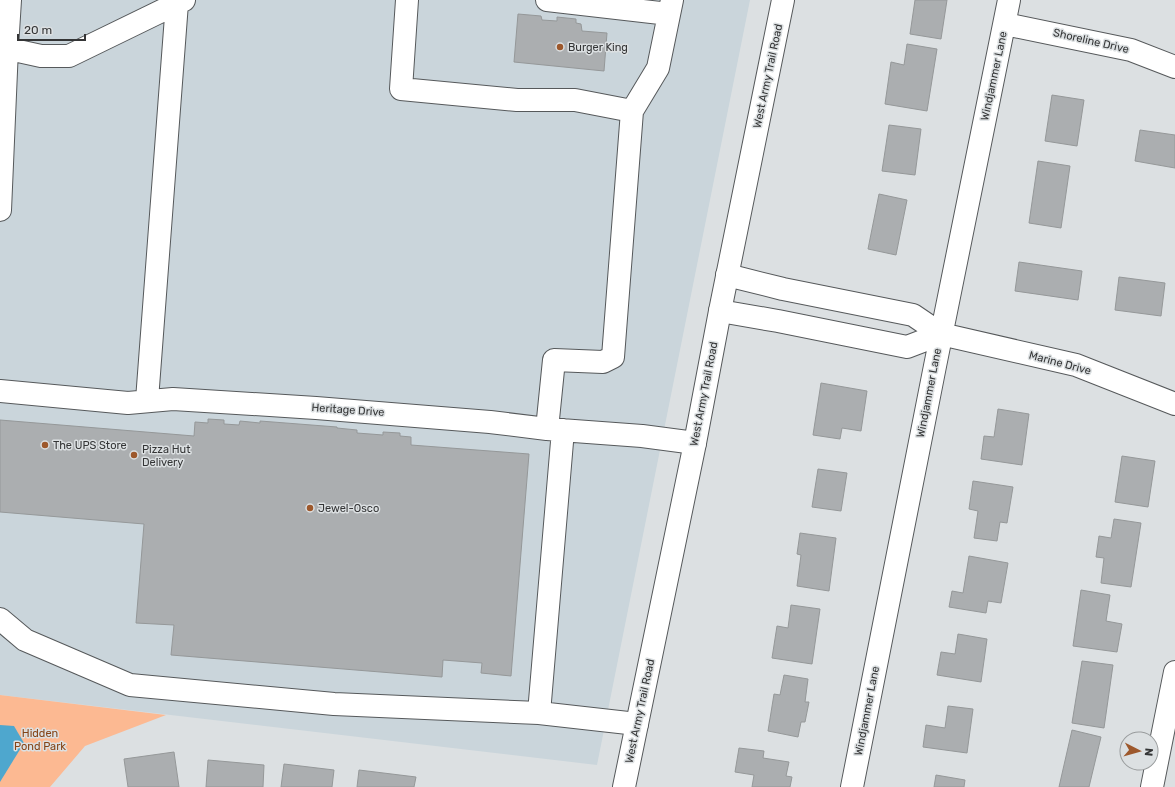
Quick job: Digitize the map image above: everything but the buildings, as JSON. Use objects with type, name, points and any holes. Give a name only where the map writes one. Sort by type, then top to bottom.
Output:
[{"type":"street","points":[[0,210],[3,48],[10,0]]},
{"type":"street","points":[[407,0],[401,89],[517,100],[575,100],[632,111]]},
{"type":"street","points":[[539,713],[555,430],[554,360],[603,362],[613,357],[632,111],[658,68],[671,7],[547,0]]},
{"type":"street","name":"West Army Trail Road","points":[[624,787],[696,443],[727,275],[783,0]]},
{"type":"street","name":"Windjammer Lane","points":[[852,787],[941,334],[1010,0]]},
{"type":"street","points":[[3,48],[42,56],[69,56],[174,3]]},
{"type":"street","points":[[147,400],[174,3]]},
{"type":"street","name":"Shoreline Drive","points":[[1005,24],[1131,50],[1175,67]]},
{"type":"street","name":"Marine Drive","points":[[727,275],[782,290],[913,315],[941,334],[1076,365],[1175,404]]},
{"type":"street","points":[[720,311],[778,321],[906,347],[941,334]]},
{"type":"street","name":"Heritage Drive","points":[[0,390],[128,403],[147,400],[173,399],[316,408],[490,422],[555,430],[642,436],[696,443]]},
{"type":"street","points":[[0,619],[25,640],[130,685],[334,704],[539,713],[637,724]]},
{"type":"street","points":[[1152,787],[1175,672]]},
{"type":"shaded area","points":[[0,0],[750,0],[597,765],[0,695]]},
{"type":"green space","name":"Hidden Pond Park","points":[[0,695],[166,715],[85,746],[50,787],[0,787]]},
{"type":"water","points":[[0,725],[14,726],[24,743],[0,782]]},
{"type":"place","name":"Burger King","points":[[560,47]]},
{"type":"place","name":"The UPS Store","points":[[45,445]]},
{"type":"place","name":"Pizza Hut Delivery","points":[[134,455]]},
{"type":"place","name":"Jewel-Osco","points":[[310,508]]}]
